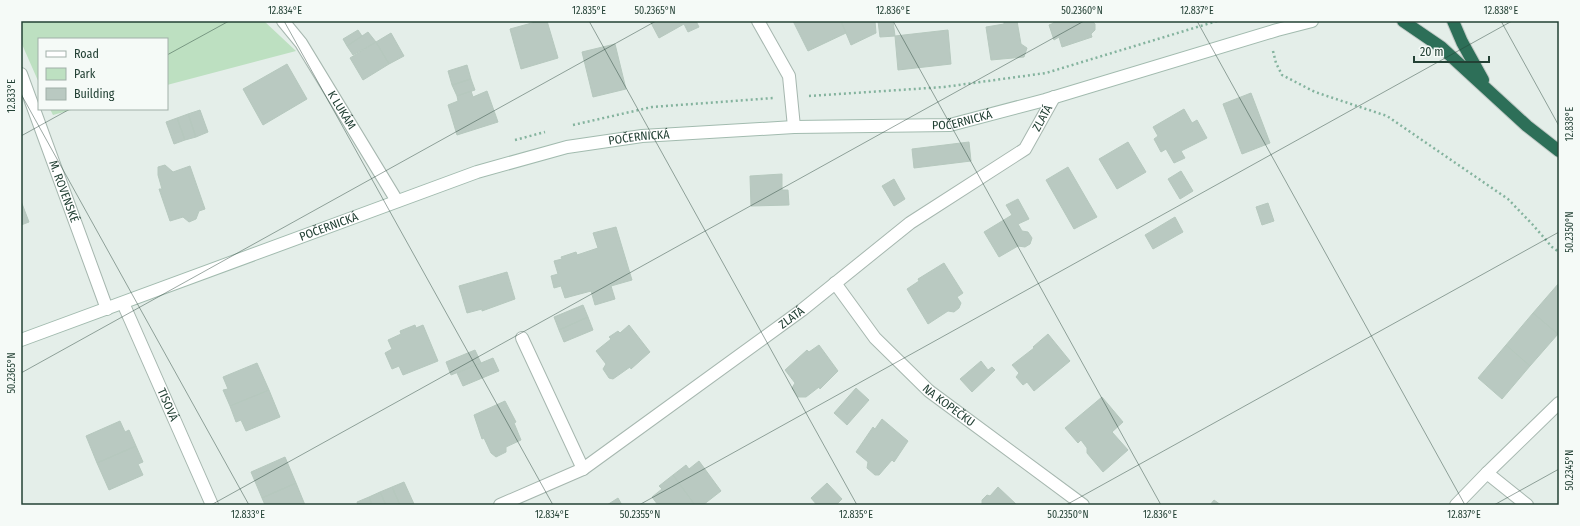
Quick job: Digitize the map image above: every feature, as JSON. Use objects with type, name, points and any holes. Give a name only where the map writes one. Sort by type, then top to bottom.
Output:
[{"type":"highway","points":[[1403,21],[1441,47],[1527,126],[1559,151]]},
{"type":"highway","points":[[1452,21],[1475,67],[1491,93]]},
{"type":"street","name":"K LUKÁM","points":[[283,21],[301,43],[397,201]]},
{"type":"street","points":[[758,21],[789,76],[794,127]]},
{"type":"street","name":"POČERNICKÁ","points":[[1273,31],[1293,21]]},
{"type":"street","name":"POČERNICKÁ","points":[[21,340],[477,172],[567,147],[642,136],[794,127],[950,125],[1054,97],[1273,31],[1312,21]]},
{"type":"street","name":"M. ROVENSKÉ","points":[[21,74],[107,309]]},
{"type":"street","name":"ZLATÁ","points":[[500,505],[583,469],[802,310],[910,223],[1025,149],[1054,97]]},
{"type":"street","name":"NA KOPEČKU","points":[[835,283],[875,338],[929,391],[1083,505]]},
{"type":"street","name":"TISOVÁ","points":[[123,303],[212,505]]},
{"type":"street","points":[[522,338],[583,469]]},
{"type":"street","points":[[1456,505],[1559,404]]},
{"type":"street","points":[[1487,473],[1527,505]]},
{"type":"path","points":[[571,126],[652,107],[944,87],[1046,73],[1217,21]]},
{"type":"path","points":[[1273,31],[1276,63],[1282,75],[1315,92],[1387,116],[1508,199],[1534,225],[1552,247],[1559,252]]},
{"type":"path","points":[[514,140],[548,131]]},
{"type":"green space","points":[[21,21],[264,21],[296,51],[168,85],[168,38],[38,38],[38,81],[21,42]]},
{"type":"green space","points":[[50,110],[71,110],[53,115]]},
{"type":"building","points":[[539,21],[547,21],[558,58],[521,69],[510,29]]},
{"type":"building","points":[[650,21],[696,21],[699,27],[688,32],[684,24],[659,38]]},
{"type":"building","points":[[793,21],[841,21],[846,33],[808,51]]},
{"type":"building","points":[[841,21],[875,21],[876,33],[851,45]]},
{"type":"building","points":[[878,21],[893,21],[895,36],[880,37]]},
{"type":"building","points":[[1004,21],[1017,21],[1021,44],[1027,48],[1024,57],[991,60],[986,27],[1004,24]]},
{"type":"building","points":[[1053,21],[1092,21],[1095,24],[1095,30],[1091,34],[1092,37],[1062,47],[1059,37],[1054,40],[1049,25],[1054,23]]},
{"type":"building","points":[[358,30],[362,36],[347,46],[343,39]]},
{"type":"building","points":[[948,30],[951,64],[898,70],[895,36]]},
{"type":"building","points":[[368,32],[376,42],[353,55],[347,46]]},
{"type":"building","points":[[391,33],[404,56],[389,64],[376,42]]},
{"type":"building","points":[[376,42],[389,64],[363,80],[350,58]]},
{"type":"building","points":[[615,44],[626,89],[593,97],[582,52]]},
{"type":"building","points":[[287,64],[307,99],[263,125],[243,89]]},
{"type":"building","points":[[467,65],[471,79],[452,85],[448,71]]},
{"type":"building","points":[[471,79],[475,90],[457,96],[452,85]]},
{"type":"building","points":[[471,91],[473,97],[487,91],[498,122],[457,135],[448,105],[458,101],[457,96]]},
{"type":"building","points":[[1251,93],[1270,143],[1242,154],[1223,104]]},
{"type":"building","points":[[1184,109],[1192,123],[1197,120],[1207,138],[1181,151],[1185,158],[1174,163],[1166,149],[1161,152],[1154,139],[1158,136],[1153,127]]},
{"type":"building","points":[[200,110],[208,132],[196,137],[188,114]]},
{"type":"building","points":[[188,114],[196,137],[185,140],[177,118]]},
{"type":"building","points":[[177,118],[185,140],[174,144],[166,122]]},
{"type":"building","points":[[969,142],[971,161],[914,168],[912,149]]},
{"type":"building","points":[[1128,142],[1146,172],[1117,189],[1099,159]]},
{"type":"building","points":[[165,165],[173,172],[190,166],[205,209],[199,211],[196,219],[189,222],[183,217],[170,221],[159,189],[162,189],[158,175],[158,167]]},
{"type":"building","points":[[1068,167],[1097,217],[1074,229],[1046,180]]},
{"type":"building","points":[[1181,171],[1193,191],[1180,199],[1168,179]]},
{"type":"building","points":[[782,174],[782,190],[788,190],[789,205],[751,206],[750,176]]},
{"type":"building","points":[[894,179],[905,199],[894,206],[882,186]]},
{"type":"building","points":[[1018,199],[1029,219],[1018,224],[1022,231],[1028,232],[1032,238],[1030,244],[1025,247],[1018,246],[999,257],[984,232],[1012,215],[1006,205]]},
{"type":"building","points":[[21,201],[29,222],[21,225]]},
{"type":"building","points":[[1268,203],[1274,221],[1262,225],[1256,207]]},
{"type":"building","points":[[1175,217],[1183,232],[1153,249],[1145,235]]},
{"type":"building","points":[[616,227],[632,280],[611,286],[615,299],[595,305],[591,291],[565,298],[561,286],[554,288],[551,276],[558,274],[554,261],[576,252],[577,255],[598,248],[593,233]]},
{"type":"building","points":[[944,263],[963,293],[957,297],[961,303],[959,308],[954,312],[948,311],[928,324],[907,289],[919,281],[918,279]]},
{"type":"building","points":[[507,272],[515,299],[482,311],[482,309],[467,313],[459,286]]},
{"type":"building","points":[[1559,283],[1559,332],[1558,334],[1533,313]]},
{"type":"building","points":[[583,305],[588,317],[559,330],[554,317]]},
{"type":"building","points":[[1533,313],[1558,334],[1530,366],[1506,345]]},
{"type":"building","points":[[588,317],[593,330],[564,342],[559,330]]},
{"type":"building","points":[[415,325],[416,328],[423,325],[438,361],[403,375],[399,366],[392,369],[385,353],[392,349],[388,340],[401,334],[400,331]]},
{"type":"building","points":[[629,325],[650,352],[631,369],[630,367],[613,379],[609,378],[603,369],[606,364],[596,351],[611,339],[609,337],[618,331],[620,333]]},
{"type":"building","points":[[1048,334],[1070,361],[1034,391],[1027,382],[1023,385],[1016,377],[1019,373],[1012,365],[1034,348],[1033,347]]},
{"type":"building","points":[[819,345],[838,371],[820,389],[819,387],[806,397],[798,397],[792,388],[795,383],[785,370],[807,350],[809,352]]},
{"type":"building","points":[[1506,345],[1530,366],[1502,399],[1478,378]]},
{"type":"building","points":[[475,350],[481,363],[451,375],[446,362]]},
{"type":"building","points":[[493,358],[499,371],[463,386],[457,373]]},
{"type":"building","points":[[981,361],[988,370],[992,367],[995,370],[972,392],[960,379]]},
{"type":"building","points":[[257,363],[269,390],[230,406],[223,390],[228,389],[223,377]]},
{"type":"building","points":[[856,388],[869,400],[847,425],[834,413]]},
{"type":"building","points":[[269,390],[280,417],[246,431],[241,420],[236,422],[230,406]]},
{"type":"building","points":[[1102,397],[1123,422],[1112,432],[1128,450],[1103,472],[1087,453],[1087,448],[1081,440],[1078,443],[1065,428]]},
{"type":"building","points":[[505,401],[516,422],[514,423],[521,440],[506,447],[506,452],[496,457],[491,453],[484,438],[482,439],[474,415]]},
{"type":"building","points":[[882,419],[908,441],[894,462],[892,460],[879,475],[875,475],[867,468],[868,462],[856,452],[873,427],[875,429]]},
{"type":"building","points":[[120,421],[125,432],[129,430],[136,446],[97,463],[86,436]]},
{"type":"building","points":[[136,446],[143,462],[138,464],[143,475],[109,490],[97,463]]},
{"type":"building","points":[[285,457],[296,483],[262,498],[251,472]]},
{"type":"building","points":[[699,461],[721,491],[703,505],[695,505],[673,475],[686,465],[689,469]]},
{"type":"building","points":[[673,475],[695,505],[658,505],[652,497],[662,489],[659,486]]},
{"type":"building","points":[[404,482],[414,504],[400,505],[392,487]]},
{"type":"building","points":[[296,483],[305,505],[265,505],[262,498]]},
{"type":"building","points":[[827,483],[842,499],[836,505],[817,505],[811,498]]},
{"type":"building","points":[[392,487],[400,505],[386,505],[380,492]]},
{"type":"building","points":[[998,487],[1017,505],[982,505],[982,500],[987,495],[990,496]]},
{"type":"building","points":[[380,492],[386,505],[372,505],[369,497]]},
{"type":"building","points":[[369,497],[372,505],[358,505],[357,502]]},
{"type":"building","points":[[618,498],[622,505],[607,505]]},
{"type":"building","points":[[1214,500],[1221,505],[1210,505]]}]
